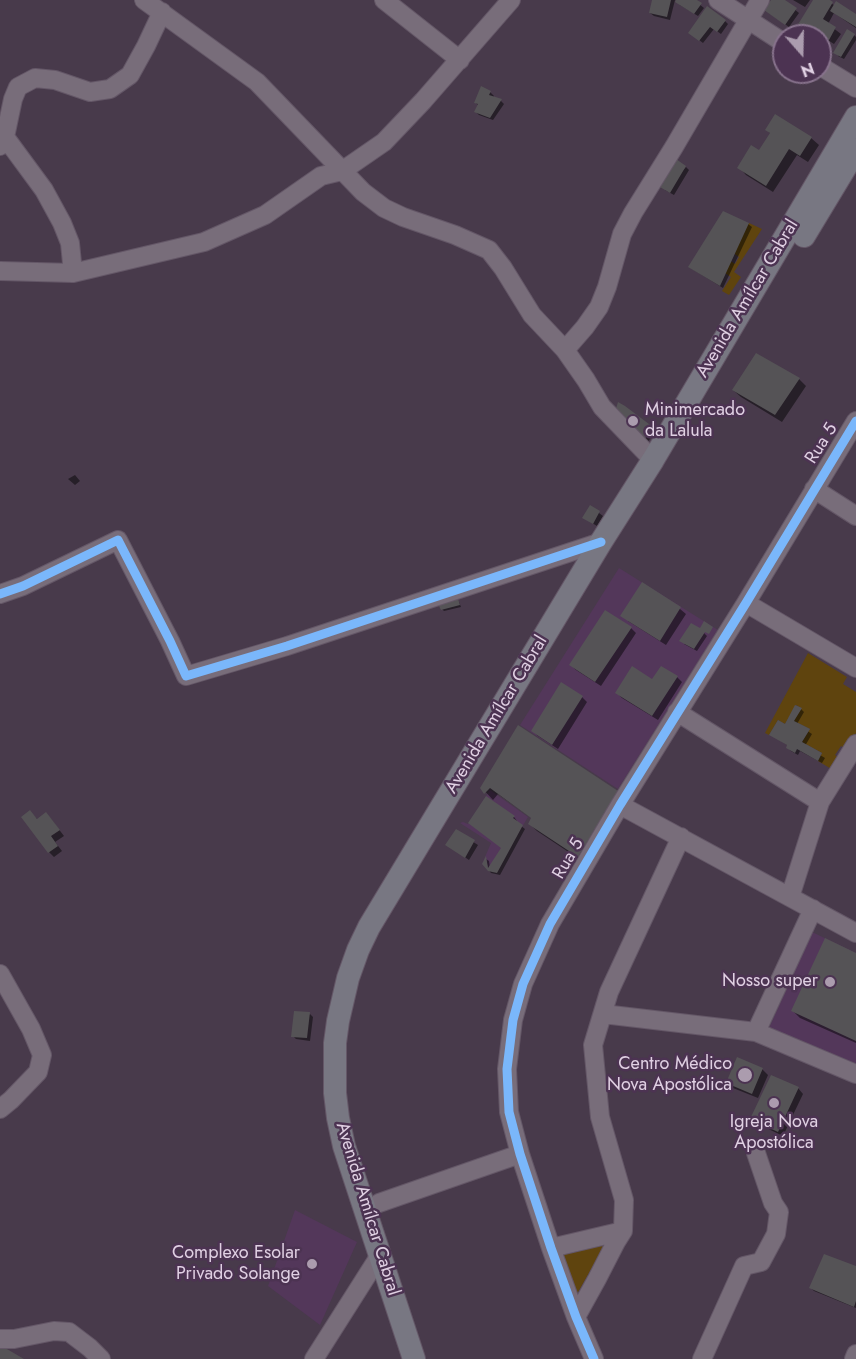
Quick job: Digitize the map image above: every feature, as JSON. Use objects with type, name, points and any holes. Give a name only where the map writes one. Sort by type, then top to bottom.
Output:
[{"type":"main road","name":"Avenida Amílcar Cabral","points":[[414,1359],[344,1146],[338,1118],[335,1094],[335,1042],[348,978],[369,927],[601,542],[653,460],[856,117]]},
{"type":"main road","name":"Avenida Amílcar Cabral","points":[[430,1359],[359,1142],[353,1115],[349,1084],[350,1037],[354,1011],[368,962],[382,933],[856,150]]},
{"type":"street","points":[[144,0],[258,81],[342,171],[363,192],[384,208],[489,250],[532,315],[565,350],[602,407],[653,460]]},
{"type":"street","points":[[384,0],[460,60]]},
{"type":"street","points":[[0,271],[73,273],[204,242],[266,215],[321,176],[342,171],[384,142],[460,60],[511,0]]},
{"type":"street","points":[[718,0],[772,36]]},
{"type":"street","points":[[565,350],[599,308],[622,234],[760,0]]},
{"type":"street","points":[[73,273],[70,243],[62,223],[44,190],[3,142],[13,99],[18,87],[34,78],[55,80],[90,92],[110,89],[130,75],[147,46],[162,12]]},
{"type":"street","points":[[832,73],[856,88]]},
{"type":"street","name":"Rua 5","points":[[594,1359],[551,1248],[519,1154],[509,1112],[507,1069],[513,1020],[523,984],[550,924],[620,805],[856,421]]},
{"type":"street","points":[[814,489],[856,516]]},
{"type":"street","points":[[0,594],[23,586],[118,540],[186,676],[287,646],[601,542]]},
{"type":"street","points":[[746,603],[856,668]]},
{"type":"street","points":[[677,712],[820,802]]},
{"type":"street","points":[[790,897],[820,802],[856,744]]},
{"type":"street","points":[[620,805],[856,933]]},
{"type":"street","points":[[576,1317],[623,1231],[624,1200],[600,1116],[593,1045],[609,992],[681,837]]},
{"type":"street","points":[[756,1032],[813,909]]},
{"type":"street","points":[[0,974],[31,1029],[42,1055],[38,1072],[0,1109]]},
{"type":"street","points":[[603,1014],[756,1032],[856,1074]]},
{"type":"street","points":[[702,1359],[744,1266],[761,1262],[776,1234],[779,1212],[773,1203],[756,1153]]},
{"type":"street","points":[[379,1203],[519,1154]]},
{"type":"street","points":[[551,1248],[623,1231]]},
{"type":"street","points":[[314,1359],[380,1255]]},
{"type":"street","points":[[0,1339],[14,1339],[54,1330],[69,1332],[101,1359]]},
{"type":"street","points":[[854,1359],[856,1354]]},
{"type":"shaded area","points":[[749,223],[762,229],[734,272],[741,277],[729,295],[722,291],[731,277],[722,271],[729,260],[735,264],[739,257],[728,249]]},
{"type":"shaded area","points":[[619,568],[718,630],[618,789],[520,725]]},
{"type":"shaded area","points":[[808,653],[847,677],[843,684],[856,692],[856,733],[847,749],[841,746],[835,755],[840,758],[833,770],[818,761],[822,753],[802,742],[810,729],[794,721],[801,708],[796,705],[785,724],[778,720],[769,735],[765,733]]},
{"type":"shaded area","points":[[490,790],[528,817],[507,852],[488,868],[482,864],[491,843],[460,823],[468,824]]},
{"type":"shaded area","points":[[812,932],[856,953],[856,1066],[769,1028]]},
{"type":"shaded area","name":"Complexo Esolar Privado Solange","points":[[295,1210],[357,1242],[320,1325],[268,1286]]},
{"type":"shaded area","points":[[609,1238],[577,1294],[559,1253]]},
{"type":"building","points":[[652,0],[671,0],[667,17],[649,13]]},
{"type":"building","points":[[676,0],[697,0],[702,3],[694,14],[675,2]]},
{"type":"building","points":[[771,0],[785,0],[797,8],[786,24],[764,10]]},
{"type":"building","points":[[813,0],[833,2],[823,19],[831,24],[798,24]]},
{"type":"building","points":[[836,1],[856,14],[856,27],[830,11]]},
{"type":"building","points":[[707,6],[726,20],[717,32],[710,27],[699,41],[688,33]]},
{"type":"building","points":[[847,29],[855,34],[841,57],[833,53]]},
{"type":"building","points":[[481,86],[491,91],[489,95],[502,99],[490,118],[474,112],[478,104],[474,103]]},
{"type":"building","points":[[775,114],[812,137],[800,156],[789,149],[766,186],[737,168],[751,145],[759,150],[770,133],[765,130]]},
{"type":"building","points":[[676,159],[686,166],[670,193],[660,187]]},
{"type":"building","points":[[723,211],[749,223],[720,286],[688,267]]},
{"type":"building","points":[[756,353],[800,378],[775,415],[732,390]]},
{"type":"building","name":"Minimercado da Lalula","points":[[618,402],[653,427],[644,440],[614,415]]},
{"type":"building","points":[[590,505],[600,511],[593,524],[582,518]]},
{"type":"building","points":[[642,582],[681,607],[660,641],[620,616]]},
{"type":"building","points":[[458,599],[460,605],[441,610],[438,604]]},
{"type":"building","points":[[605,610],[632,627],[595,682],[569,665]]},
{"type":"building","points":[[704,621],[713,627],[709,634],[705,632],[694,649],[679,641],[691,623],[700,628]]},
{"type":"building","points":[[632,666],[652,679],[661,666],[678,676],[652,716],[615,693]]},
{"type":"building","points":[[561,682],[583,696],[552,745],[531,731]]},
{"type":"building","points":[[795,705],[802,708],[794,721],[810,729],[802,742],[822,753],[818,761],[797,749],[795,753],[786,748],[787,745],[769,735],[778,720],[785,724]]},
{"type":"building","points":[[518,725],[618,791],[578,857],[528,824],[531,818],[490,788],[484,794],[480,788]]},
{"type":"building","points":[[486,796],[515,816],[513,818],[523,825],[497,873],[488,871],[482,864],[486,856],[488,868],[501,848],[468,823]]},
{"type":"building","points":[[30,810],[37,819],[46,812],[60,830],[51,836],[58,846],[48,853],[21,817]]},
{"type":"building","points":[[456,829],[475,840],[465,858],[445,845]]},
{"type":"building","name":"Nosso super","points":[[825,938],[856,953],[856,1041],[791,1011]]},
{"type":"building","points":[[294,1011],[310,1012],[307,1038],[291,1037]]},
{"type":"building","name":"Centro Médico Nova Apostólica","points":[[737,1057],[763,1068],[752,1094],[726,1083]]},
{"type":"building","name":"Igreja Nova Apostólica","points":[[771,1075],[799,1087],[778,1132],[750,1119]]},
{"type":"building","points":[[824,1254],[856,1266],[854,1307],[809,1288]]},
{"type":"building","points":[[0,1345],[24,1359],[0,1359]]},
{"type":"cycle path","points":[[594,1359],[551,1248],[520,1154],[509,1112],[507,1069],[513,1020],[523,984],[550,924],[620,805],[856,421]]},
{"type":"cycle path","points":[[0,594],[23,586],[118,540],[186,676],[287,646],[601,542]]},
{"type":"place","name":"Minimercado da Lalula","points":[[633,421]]},
{"type":"place","name":"Nosso super","points":[[830,982]]},
{"type":"place","name":"Centro Médico Nova Apostólica","points":[[745,1075]]},
{"type":"place","name":"Igreja Nova Apostólica","points":[[774,1103]]},
{"type":"place","name":"Complexo Esolar Privado Solange","points":[[312,1264]]}]
